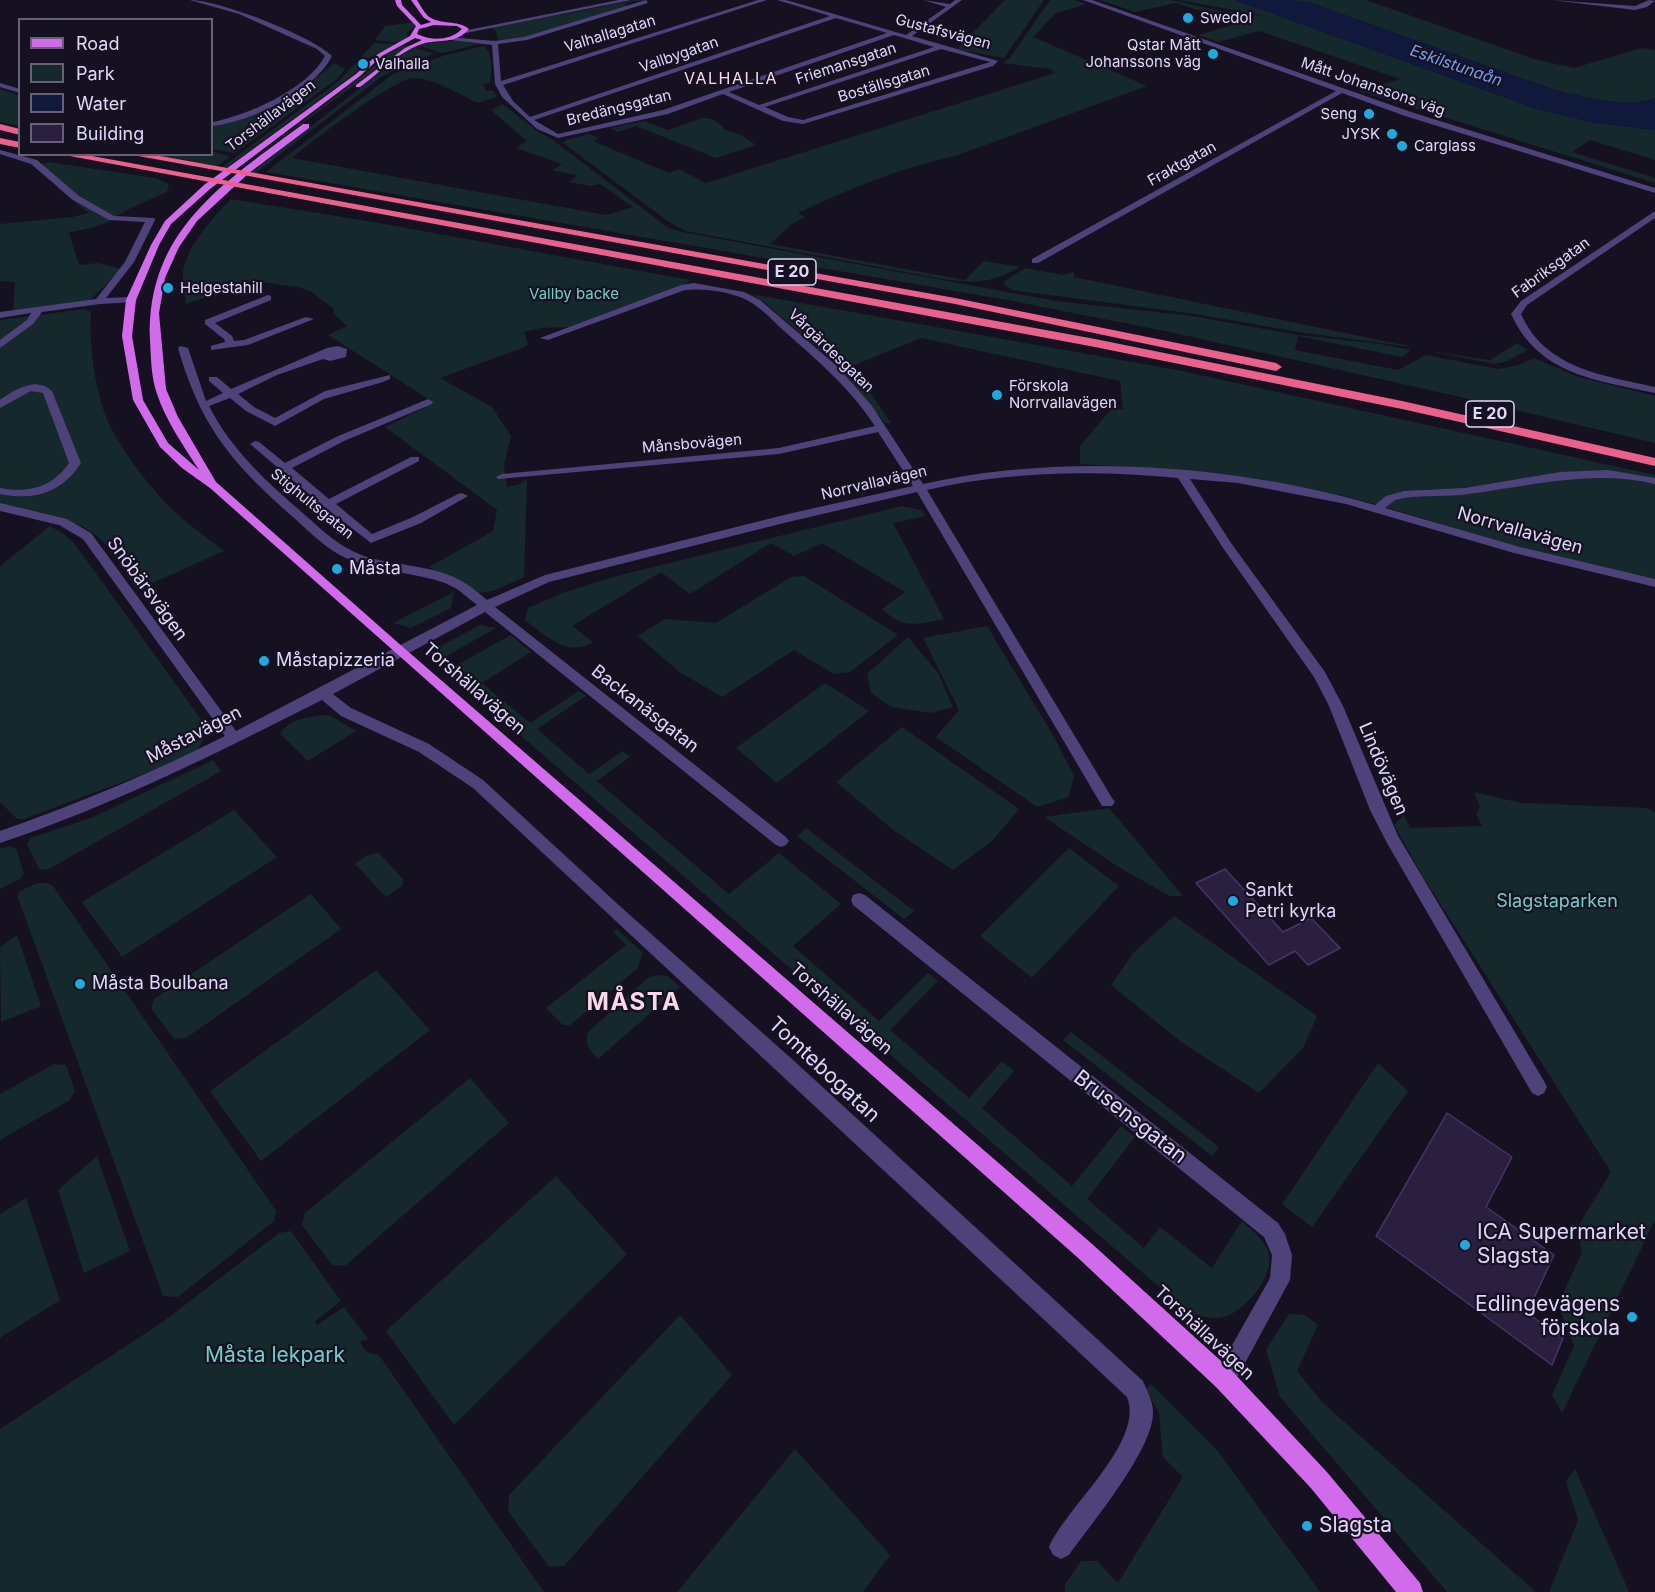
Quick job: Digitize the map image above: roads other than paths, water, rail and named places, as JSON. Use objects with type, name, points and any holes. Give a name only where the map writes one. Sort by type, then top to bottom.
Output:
[{"type":"highway","points":[[0,127],[18,132]]},
{"type":"highway","points":[[0,141],[18,145]]},
{"type":"highway","name":"E 20","points":[[73,156],[248,190],[1095,343],[1311,386],[1655,462]]},
{"type":"highway","name":"E 20","points":[[142,156],[955,301],[1283,368]]},
{"type":"highway","name":"E 20","points":[[1304,373],[1655,453]]},
{"type":"main road","points":[[398,0],[399,5],[420,27]]},
{"type":"main road","points":[[414,0],[426,17],[439,23],[464,29]]},
{"type":"main road","points":[[439,23],[420,27],[413,32],[414,36],[429,40],[447,39],[464,29]]},
{"type":"main road","name":"Torshällavägen","points":[[214,486],[182,438],[161,392],[152,331],[144,298],[155,245],[168,223],[207,187],[358,75],[380,55],[414,36]]},
{"type":"main road","points":[[348,94],[407,49],[429,40]]},
{"type":"main road","name":"Torshällavägen","points":[[311,122],[210,200],[174,245],[160,280],[128,313],[127,336],[138,400],[164,445],[186,466],[214,486],[399,651],[1084,1250],[1224,1379],[1318,1479],[1411,1592]]},
{"type":"street","points":[[193,0],[264,23],[319,48],[329,56],[321,69],[266,108],[241,118],[213,124]]},
{"type":"street","points":[[213,5],[229,0]]},
{"type":"street","points":[[464,29],[610,0]]},
{"type":"street","points":[[464,29],[628,0]]},
{"type":"street","name":"Valhallagatan","points":[[498,84],[764,0]]},
{"type":"street","name":"Gustafsvägen","points":[[780,0],[941,47],[995,60]]},
{"type":"street","points":[[926,0],[951,6]]},
{"type":"street","points":[[907,37],[959,0]]},
{"type":"street","name":"Mått Johanssons väg","points":[[1086,0],[1408,114],[1655,191]]},
{"type":"street","points":[[1554,0],[1635,8],[1645,6],[1653,0]]},
{"type":"street","points":[[447,39],[495,43],[519,41],[646,2]]},
{"type":"street","name":"Vallbygatan","points":[[530,119],[837,16]]},
{"type":"street","points":[[464,29],[470,40]]},
{"type":"street","name":"Bredängsgatan","points":[[498,84],[505,99],[550,135],[567,136],[665,112],[894,33]]},
{"type":"street","points":[[495,43],[498,84]]},
{"type":"street","name":"Friemansgatan","points":[[759,107],[941,47]]},
{"type":"street","name":"Boställsgatan","points":[[723,92],[778,116],[793,121],[809,121],[992,64],[995,60]]},
{"type":"street","points":[[0,85],[18,90]]},
{"type":"street","name":"Fraktgatan","points":[[1035,261],[1341,91]]},
{"type":"street","points":[[0,152],[34,162],[76,198],[112,218],[151,220],[138,240],[126,267],[105,289],[100,301]]},
{"type":"street","name":"Fabriksgatan","points":[[1655,214],[1524,303],[1516,314],[1519,327],[1528,341],[1554,359],[1597,376],[1655,390]]},
{"type":"street","name":"Vårgärdesgatan","points":[[545,338],[684,287],[694,286],[741,294],[757,302],[832,368],[868,408],[920,488],[1107,802]]},
{"type":"street","points":[[0,315],[100,301],[144,298]]},
{"type":"street","points":[[230,344],[229,338],[208,322],[268,298]]},
{"type":"street","points":[[0,345],[30,322],[39,309]]},
{"type":"street","points":[[214,348],[245,343],[309,319]]},
{"type":"street","name":"Stighultsgatan","points":[[183,348],[198,398],[228,448],[257,480],[326,540],[358,559],[446,578],[487,605]]},
{"type":"street","points":[[210,403],[273,374],[324,355]]},
{"type":"street","points":[[213,379],[266,420],[275,423],[310,402],[335,391],[364,387],[386,377]]},
{"type":"street","points":[[0,405],[29,388],[42,388],[47,391],[75,463],[71,470],[42,492],[33,495],[0,491]]},
{"type":"street","points":[[284,468],[340,439],[428,402]]},
{"type":"street","name":"Månsbovägen","points":[[502,477],[779,451],[882,428]]},
{"type":"street","points":[[255,444],[327,504],[415,459]]},
{"type":"street","name":"Norrvallavägen","points":[[399,651],[487,605],[545,579],[584,568],[920,488],[992,475],[1054,470],[1147,470],[1261,484],[1378,509],[1518,550],[1655,583]]},
{"type":"street","name":"Lindövägen","points":[[1181,474],[1227,545],[1320,675],[1336,706],[1392,839],[1538,1087]]},
{"type":"street","name":"Norrvallavägen","points":[[1378,509],[1390,498],[1402,495],[1467,491],[1550,477],[1608,474],[1636,476],[1655,481]]},
{"type":"street","points":[[296,505],[316,495]]},
{"type":"street","name":"Stighultsgatan","points":[[327,504],[371,538],[417,519],[462,496]]},
{"type":"street","name":"Snöbärsvägen","points":[[1,507],[63,522],[87,536],[233,737]]},
{"type":"street","name":"Backanäsgatan","points":[[487,605],[642,732],[781,841]]},
{"type":"street","name":"Måstavägen","points":[[0,837],[76,811],[136,786],[323,693],[399,651]]},
{"type":"street","name":"Tomtebogatan","points":[[323,693],[346,712],[424,748],[478,784],[616,913],[794,1072],[1135,1389],[1141,1400],[1142,1414],[1134,1442],[1060,1547]]},
{"type":"street","name":"Brusensgatan","points":[[859,900],[1271,1230],[1278,1241],[1282,1255],[1280,1280],[1224,1379]]},
{"type":"water","name":"Eskilstunaån","points":[[1234,0],[1293,0],[1311,3],[1555,90],[1579,96],[1619,102],[1655,98],[1655,130],[1596,123],[1537,109]]},
{"type":"place","name":"Swedol","points":[[1188,18]]},
{"type":"place","name":"Qstar Mått Johanssons väg","points":[[1213,54]]},
{"type":"place","name":"Valhalla","points":[[363,64]]},
{"type":"place","name":"Seng","points":[[1369,114]]},
{"type":"place","name":"JYSK","points":[[1392,134]]},
{"type":"place","name":"Carglass","points":[[1402,146]]},
{"type":"place","name":"Helgestahill","points":[[168,288]]},
{"type":"place","name":"Förskola Norrvallavägen","points":[[997,395]]},
{"type":"place","name":"Måsta","points":[[337,569]]},
{"type":"place","name":"Måstapizzeria","points":[[264,661]]},
{"type":"place","name":"Sankt Petri kyrka","points":[[1233,901]]},
{"type":"place","name":"Måsta Boulbana","points":[[80,984]]},
{"type":"place","name":"ICA Supermarket Slagsta","points":[[1465,1245]]},
{"type":"place","name":"Edlingevägens förskola","points":[[1632,1317]]},
{"type":"place","name":"Slagsta","points":[[1307,1526]]},
{"type":"district","name":"VALHALLA","points":[[731,79]]},
{"type":"district","name":"MÅSTA","points":[[634,1003]]},
{"type":"park label","name":"Vallby backe","points":[[574,294]]},
{"type":"park label","name":"Slagstaparken","points":[[1557,902]]},
{"type":"park label","name":"Måsta lekpark","points":[[275,1356]]}]
